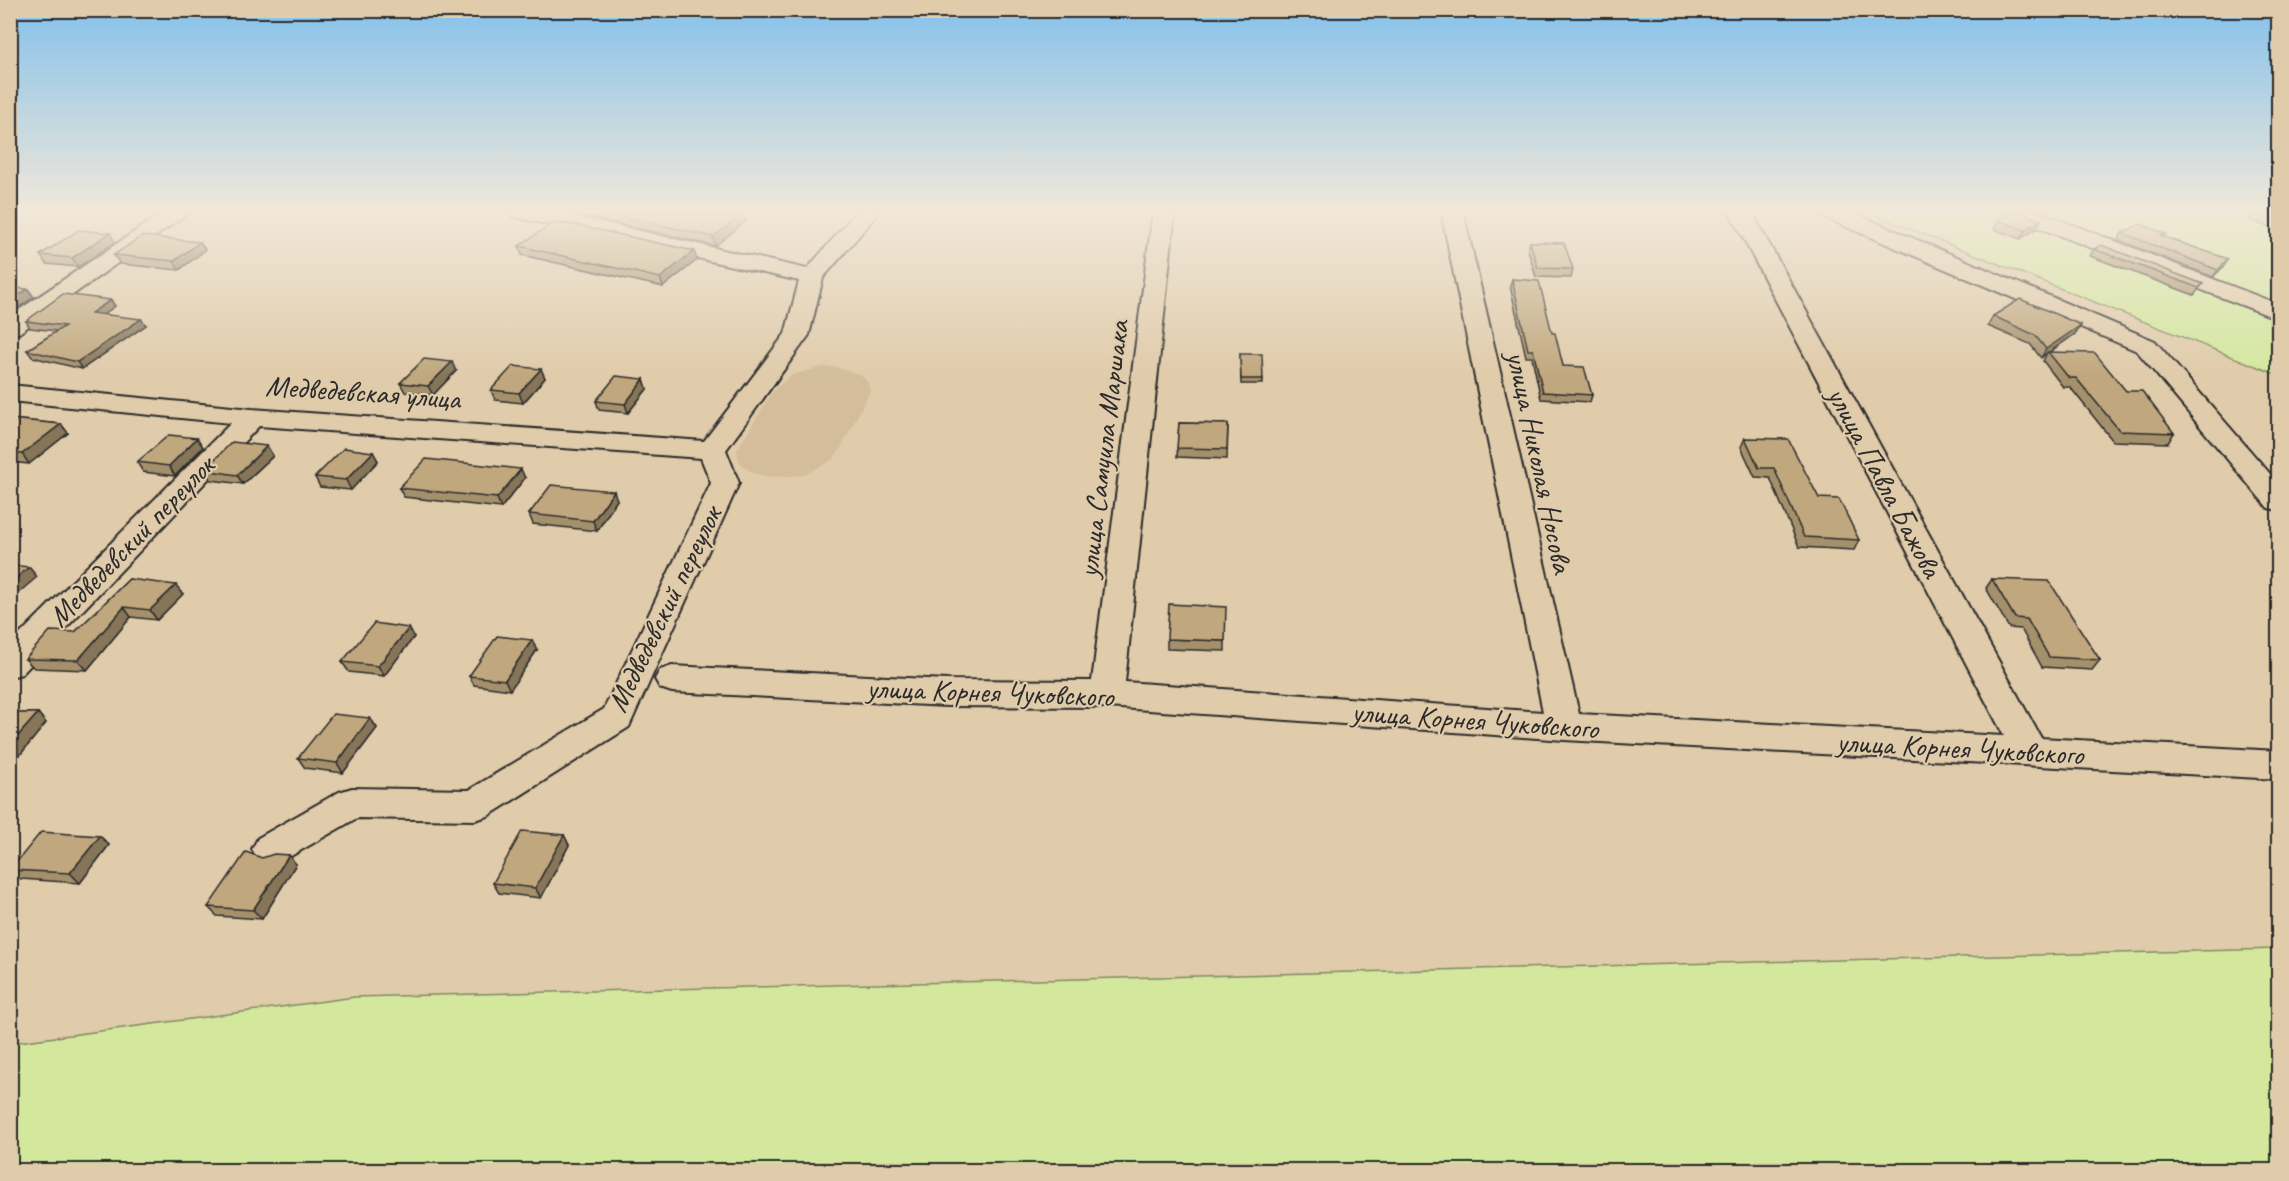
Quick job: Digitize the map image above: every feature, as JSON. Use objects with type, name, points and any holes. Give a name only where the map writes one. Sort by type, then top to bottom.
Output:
[{"type":"street","points":[[10,328],[100,266]]},
{"type":"street","points":[[764,266],[812,277]]},
{"type":"street","points":[[712,450],[797,335],[812,277],[821,266]]},
{"type":"street","name":"улица Самуила Маршака","points":[[1107,694],[1158,266]]},
{"type":"street","name":"улица Николая Носова","points":[[1464,266],[1564,727]]},
{"type":"street","name":"улица Павла Бажова","points":[[1770,266],[2030,752]]},
{"type":"street","points":[[1958,266],[2146,346],[2278,501]]},
{"type":"street","points":[[2159,266],[2278,312]]},
{"type":"street","name":"Медведевская улица","points":[[10,393],[252,417],[712,450]]},
{"type":"street","name":"Медведевский переулок","points":[[10,664],[252,417]]},
{"type":"street","name":"Медведевский переулок","points":[[271,849],[352,803],[475,805],[617,718],[725,483],[712,450]]},
{"type":"street","name":"улица Корнея Чуковского","points":[[672,679],[947,693],[1107,694],[1564,727],[2278,765]]},
{"type":"shaded area","points":[[822,367],[837,367],[861,375],[868,383],[870,391],[840,450],[832,460],[804,475],[771,477],[756,474],[745,468],[738,459],[737,450],[773,391],[792,375]]},
{"type":"green space","points":[[2004,266],[2278,266],[2278,375]]},
{"type":"green space","points":[[2278,949],[2278,1170],[11,1170],[11,1043],[355,997]]},
{"type":"building","points":[[608,266],[675,266],[660,278]]},
{"type":"building","points":[[1537,266],[1572,266],[1573,269],[1538,268]]},
{"type":"building","points":[[2140,266],[2156,266],[2203,284],[2199,288]]},
{"type":"building","points":[[2208,266],[2222,266],[2218,270]]},
{"type":"building","points":[[1512,279],[1539,281],[1563,366],[1584,367],[1592,395],[1543,392],[1533,350],[1528,350]]},
{"type":"building","points":[[16,288],[28,289],[10,301],[10,292]]},
{"type":"building","points":[[63,294],[111,300],[91,313],[141,319],[77,362],[27,350],[65,326],[26,321]]},
{"type":"building","points":[[2020,299],[2081,325],[2046,349],[2035,335],[1993,316]]},
{"type":"building","points":[[2048,352],[2095,353],[2126,391],[2142,391],[2174,433],[2120,431],[2076,378],[2069,378]]},
{"type":"building","points":[[1240,354],[1262,354],[1263,379],[1241,379]]},
{"type":"building","points":[[424,359],[452,362],[428,386],[400,383]]},
{"type":"building","points":[[513,366],[541,369],[519,393],[491,390]]},
{"type":"building","points":[[616,376],[644,379],[625,404],[596,401]]},
{"type":"building","points":[[10,419],[61,424],[22,454],[10,453]]},
{"type":"building","points":[[1179,423],[1228,424],[1227,449],[1177,448]]},
{"type":"building","points":[[169,435],[197,438],[169,466],[137,462]]},
{"type":"building","points":[[1745,438],[1788,439],[1819,498],[1839,499],[1859,540],[1804,537],[1774,468],[1759,468]]},
{"type":"building","points":[[232,442],[267,446],[237,475],[204,470]]},
{"type":"building","points":[[344,448],[373,452],[346,480],[315,477]]},
{"type":"building","points":[[426,459],[521,469],[497,498],[399,488]]},
{"type":"building","points":[[551,485],[614,491],[593,521],[529,514]]},
{"type":"building","points":[[10,565],[29,567],[10,583]]},
{"type":"building","points":[[129,579],[176,585],[150,610],[124,607],[78,660],[25,659],[50,631],[75,632]]},
{"type":"building","points":[[1992,579],[2049,581],[2100,660],[2049,657],[2027,619],[2015,618]]},
{"type":"building","points":[[1169,604],[1226,607],[1225,641],[1167,639]]},
{"type":"building","points":[[374,623],[409,628],[378,666],[342,662]]},
{"type":"building","points":[[497,636],[532,640],[505,680],[469,676]]},
{"type":"building","points":[[10,713],[38,713],[10,745]]},
{"type":"building","points":[[333,714],[370,718],[337,763],[298,758]]},
{"type":"building","points":[[522,831],[564,835],[535,888],[493,883]]},
{"type":"building","points":[[41,832],[100,836],[70,873],[10,870]]},
{"type":"building","points":[[246,852],[262,858],[274,854],[289,855],[253,910],[208,907]]}]
